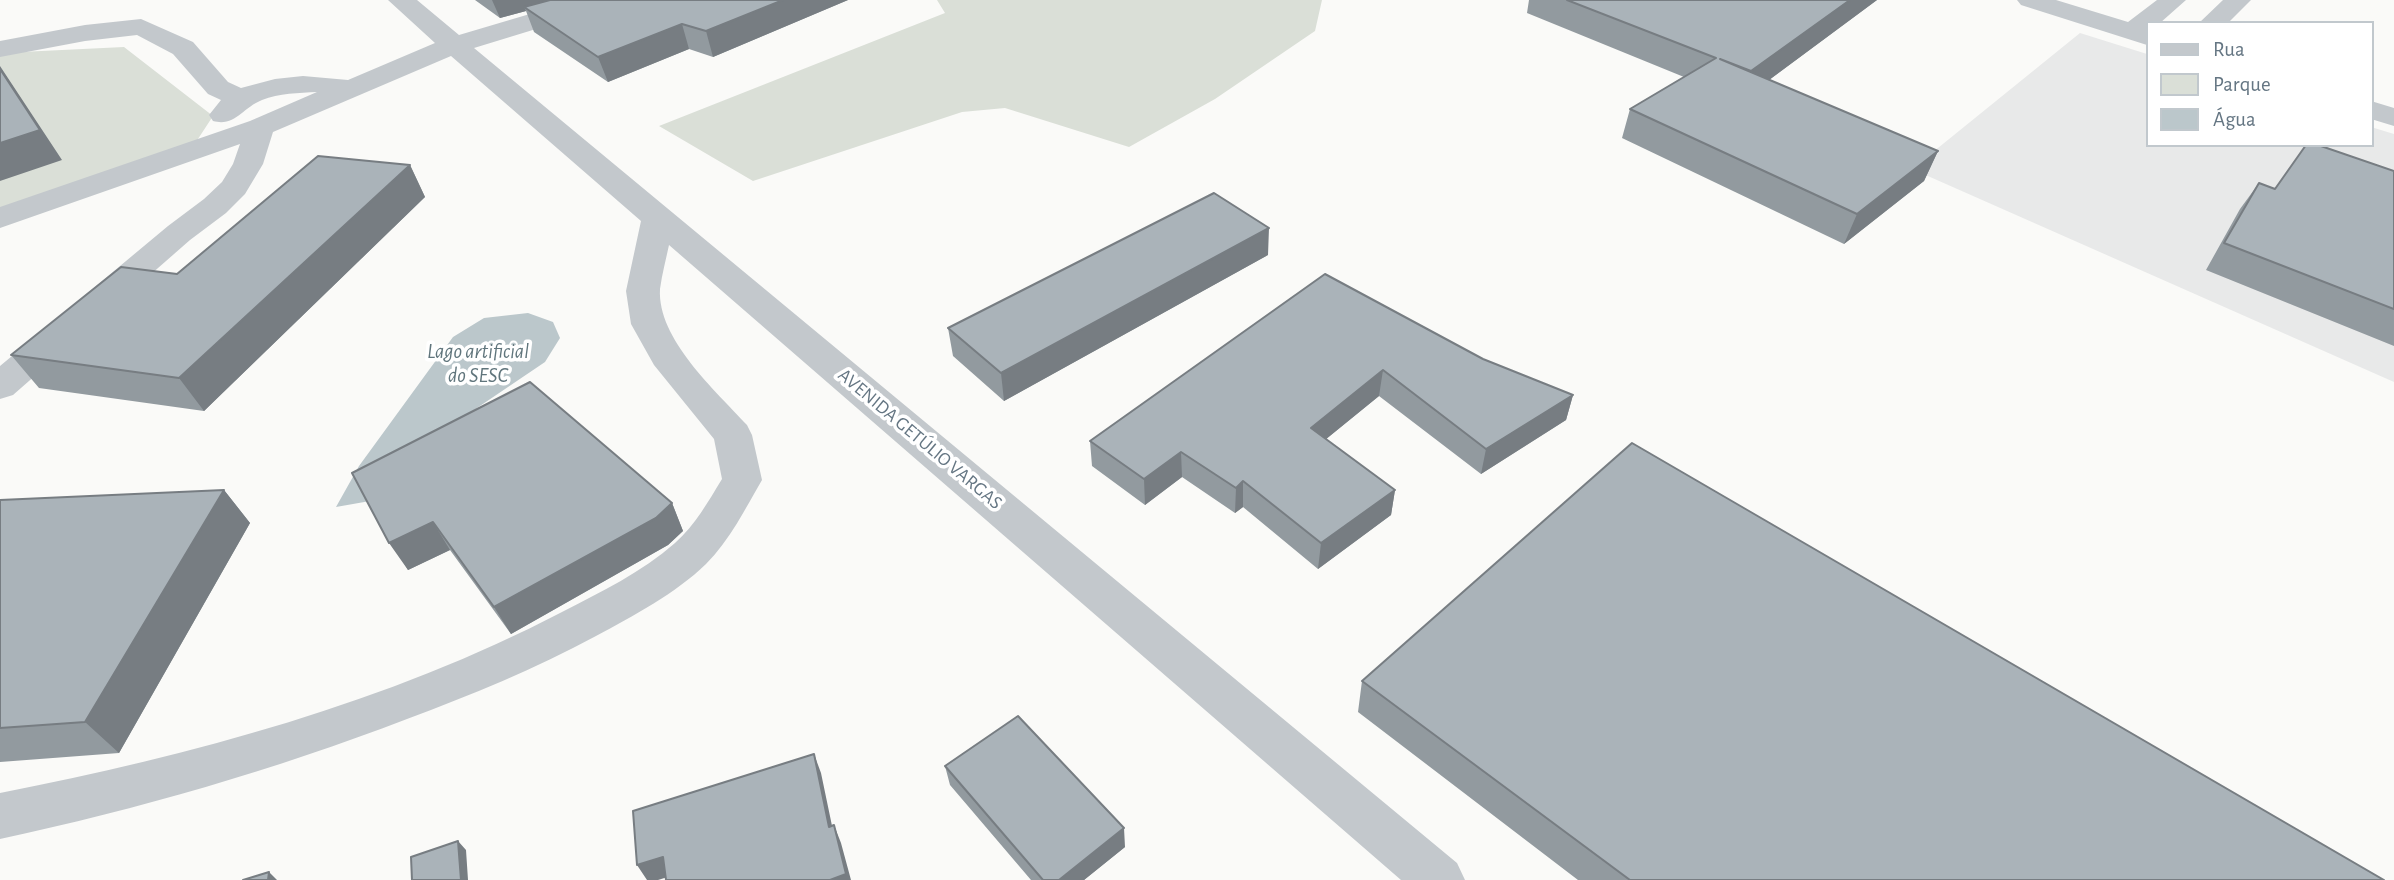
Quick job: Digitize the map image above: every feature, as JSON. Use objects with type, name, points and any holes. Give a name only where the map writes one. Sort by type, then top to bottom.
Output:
[{"type":"street","name":"AVENIDA GETÚLIO VARGAS","points":[[401,0],[1438,880]]},
{"type":"street","points":[[0,218],[260,127],[454,46],[584,6],[610,9],[643,0]]},
{"type":"street","points":[[2030,0],[2140,35]]},
{"type":"street","points":[[2153,21],[2173,0]]},
{"type":"street","points":[[2214,21],[2238,0]]},
{"type":"street","points":[[0,49],[85,33],[141,27],[183,48],[218,88],[241,99]]},
{"type":"street","points":[[218,140],[221,116],[241,99],[272,89],[299,85],[322,83],[351,88]]},
{"type":"street","points":[[2373,111],[2394,117]]},
{"type":"street","points":[[0,386],[179,233],[215,206],[234,187],[248,164],[260,127]]},
{"type":"street","points":[[0,816],[93,798],[242,755],[350,722],[496,665],[584,623],[665,574],[701,542],[741,480],[739,462],[733,435],[667,357],[649,324],[643,291],[658,217]]},
{"type":"shaded area","points":[[2080,33],[2146,54],[2146,147],[2373,147],[2373,128],[2394,134],[2394,382],[1912,169]]},
{"type":"green space","points":[[937,0],[1322,0],[1315,31],[1215,99],[1129,147],[1005,108],[962,112],[753,181],[659,126],[945,13]]},
{"type":"green space","points":[[124,47],[213,116],[196,142],[0,210],[0,53]]},
{"type":"water","name":"Lago artificial do SESC","points":[[528,313],[553,322],[560,338],[545,362],[437,435],[370,501],[336,507],[359,466],[453,337],[484,318]]},
{"type":"building","points":[[550,0],[783,0],[706,31],[682,24],[598,57],[524,7]]},
{"type":"building","points":[[1567,0],[1850,0],[1751,71],[1720,59],[1938,151],[1857,214],[1630,109],[1716,58]]},
{"type":"building","points":[[0,69],[40,130],[0,143]]},
{"type":"building","points":[[2305,147],[2324,147],[2394,171],[2394,309],[2224,243],[2259,183],[2275,189]]},
{"type":"building","points":[[318,156],[410,165],[179,378],[11,355],[121,267],[177,274]]},
{"type":"building","points":[[1214,193],[1269,228],[1001,373],[948,328]]},
{"type":"building","points":[[1325,274],[1483,359],[1573,395],[1486,449],[1383,370],[1311,428],[1395,490],[1321,543],[1243,481],[1236,488],[1181,452],[1144,479],[1090,441]]},
{"type":"building","points":[[530,382],[672,503],[656,518],[494,607],[433,522],[389,543],[352,473]]},
{"type":"building","points":[[1632,443],[2384,880],[1630,880],[1362,681]]},
{"type":"building","points":[[224,490],[85,722],[0,728],[0,500]]},
{"type":"building","points":[[1018,716],[1124,828],[1059,880],[1043,880],[945,766]]},
{"type":"building","points":[[814,754],[829,827],[834,825],[846,874],[830,880],[666,880],[663,857],[637,865],[633,811]]},
{"type":"building","points":[[458,841],[461,880],[412,880],[411,857]]},
{"type":"building","points":[[269,872],[268,880],[243,880]]}]
